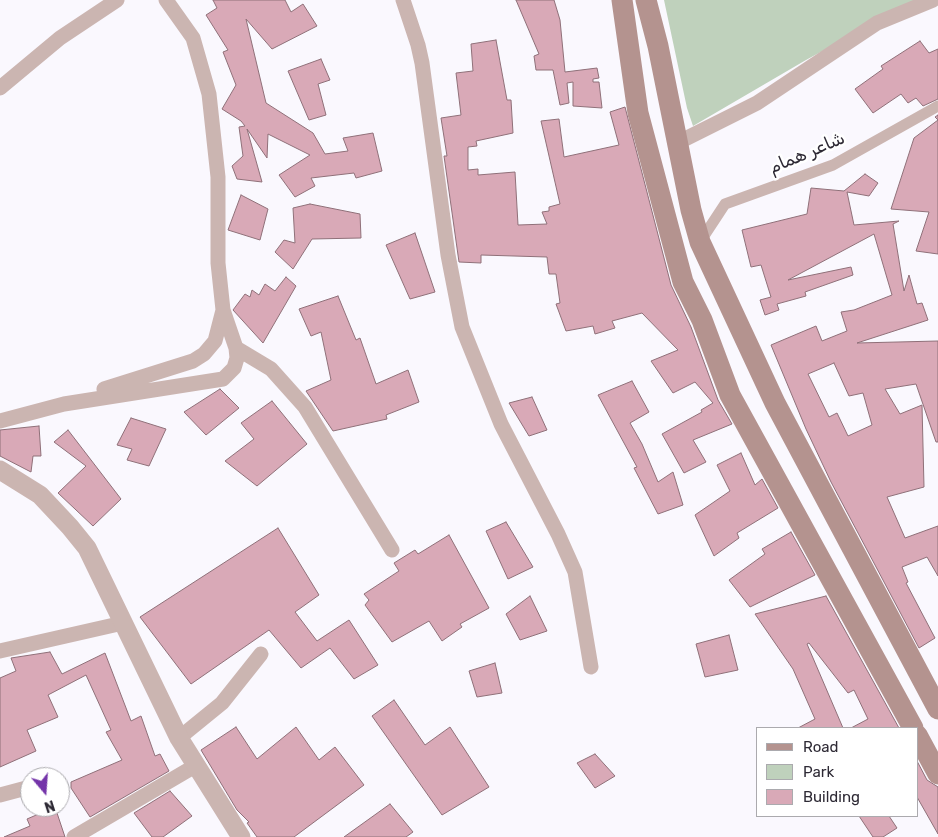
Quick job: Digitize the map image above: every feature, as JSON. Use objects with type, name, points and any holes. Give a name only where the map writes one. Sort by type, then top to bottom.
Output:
[{"type":"main road","points":[[622,0],[638,114],[683,282],[702,320],[730,395],[912,727]]},
{"type":"main road","points":[[646,0],[658,46],[691,210],[700,242],[774,403],[938,709]]},
{"type":"main road","points":[[650,155],[677,143]]},
{"type":"main road","points":[[918,737],[938,774]]},
{"type":"street","points":[[0,88],[60,38],[116,0]]},
{"type":"street","points":[[64,404],[224,379],[234,368],[237,358],[236,348],[223,310],[217,245],[218,177],[209,94],[193,38],[166,0]]},
{"type":"street","points":[[403,0],[422,63],[448,255],[462,327],[502,424],[575,572],[591,666]]},
{"type":"street","points":[[677,143],[757,103],[877,23],[933,0]]},
{"type":"street","name":"شاعر همام","points":[[700,242],[725,204],[833,165],[938,106]]},
{"type":"street","points":[[0,421],[64,404],[193,361],[210,349],[215,341],[223,310]]},
{"type":"street","points":[[236,348],[271,369],[305,407],[392,550]]},
{"type":"street","points":[[0,470],[40,495],[87,548],[179,738],[241,837]]},
{"type":"street","points":[[0,651],[123,623]]},
{"type":"street","points":[[179,738],[222,703],[261,654]]},
{"type":"street","points":[[74,837],[195,766]]},
{"type":"street","points":[[0,795],[20,790]]},
{"type":"green space","points":[[664,0],[916,0],[806,60],[693,126],[687,108]]},
{"type":"building","points":[[213,0],[285,0],[291,12],[303,4],[317,26],[272,49],[246,19],[266,103],[313,133],[325,154],[348,151],[343,138],[373,133],[382,171],[356,178],[354,173],[311,178],[315,186],[295,197],[279,175],[310,155],[268,134],[267,158],[247,129],[262,182],[237,179],[232,166],[243,156],[239,127],[245,126],[241,121],[222,109],[236,85],[223,52],[228,50],[206,15],[217,8]]},
{"type":"building","points":[[516,0],[554,0],[560,20],[565,72],[597,68],[599,78],[593,79],[593,82],[599,82],[602,108],[573,106],[573,82],[567,83],[569,103],[560,105],[553,70],[536,70],[534,56],[539,54]]},
{"type":"building","points":[[496,40],[507,100],[511,100],[513,133],[476,141],[477,146],[468,147],[468,170],[478,169],[478,175],[515,172],[518,225],[547,224],[542,212],[549,211],[549,207],[560,204],[541,121],[559,119],[564,157],[619,145],[610,112],[625,107],[671,285],[691,327],[718,400],[732,424],[693,440],[706,462],[684,473],[662,434],[702,412],[701,410],[713,403],[695,382],[673,393],[651,361],[678,350],[642,313],[612,321],[615,328],[595,334],[593,326],[566,331],[556,304],[560,303],[556,274],[549,274],[547,257],[481,255],[481,263],[459,262],[444,156],[447,156],[441,118],[461,115],[456,73],[473,71],[471,44]]},
{"type":"building","points":[[920,41],[929,53],[938,49],[938,99],[923,106],[916,98],[908,103],[901,94],[873,113],[855,89],[883,69],[881,66]]},
{"type":"building","points":[[321,59],[330,80],[318,84],[326,115],[309,120],[288,71]]},
{"type":"building","points":[[938,120],[938,254],[916,251],[929,212],[891,209],[914,138]]},
{"type":"building","points":[[865,174],[878,183],[869,196],[847,192],[854,225],[899,221],[893,224],[904,291],[909,275],[917,304],[922,303],[928,320],[857,343],[938,341],[938,442],[936,442],[916,384],[885,389],[900,414],[922,405],[924,487],[887,497],[905,538],[938,526],[938,576],[927,557],[902,567],[908,582],[906,583],[935,638],[919,648],[831,482],[806,429],[771,345],[816,326],[822,341],[847,331],[841,312],[854,310],[892,295],[874,234],[788,280],[851,267],[853,275],[805,292],[806,296],[777,304],[779,310],[765,315],[760,300],[771,297],[761,265],[751,267],[742,230],[807,214],[811,188],[844,191]],"holes":[[[834,363],[849,396],[863,393],[872,425],[848,436],[837,413],[829,417],[808,374]]]},
{"type":"building","points":[[241,195],[268,209],[260,240],[228,230]]},
{"type":"building","points":[[310,204],[360,214],[361,238],[312,239],[293,269],[275,252],[284,240],[295,243],[293,208]]},
{"type":"building","points":[[415,233],[435,292],[410,299],[386,245]]},
{"type":"building","points":[[286,277],[296,286],[263,343],[233,310],[245,294],[250,297],[252,290],[259,295],[265,284],[275,291]]},
{"type":"building","points":[[338,296],[356,340],[360,338],[376,384],[408,370],[419,402],[386,415],[387,419],[333,431],[306,391],[331,380],[321,332],[311,336],[299,309]]},
{"type":"building","points":[[632,381],[649,412],[630,423],[642,444],[658,482],[673,472],[683,505],[658,514],[634,468],[637,467],[598,395]]},
{"type":"building","points":[[220,389],[239,408],[206,435],[184,412]]},
{"type":"building","points":[[532,397],[547,430],[529,436],[509,403]]},
{"type":"building","points":[[272,401],[307,444],[257,486],[225,461],[254,439],[241,423]]},
{"type":"building","points":[[131,418],[166,429],[149,466],[127,460],[132,449],[117,445]]},
{"type":"building","points":[[39,426],[41,456],[33,456],[31,472],[0,456],[0,430]]},
{"type":"building","points":[[68,430],[121,499],[93,526],[58,493],[86,466],[54,442]]},
{"type":"building","points":[[741,453],[755,485],[762,479],[778,508],[737,533],[739,538],[714,556],[695,515],[730,491],[717,465]]},
{"type":"building","points":[[506,522],[533,567],[508,579],[486,531]]},
{"type":"building","points":[[278,528],[319,595],[295,612],[317,641],[349,620],[378,665],[354,679],[330,648],[301,668],[269,630],[191,684],[140,617]]},
{"type":"building","points":[[791,532],[815,575],[750,607],[729,580],[765,554],[762,549]]},
{"type":"building","points":[[449,535],[489,608],[460,624],[462,627],[442,641],[429,621],[392,642],[365,605],[369,600],[364,594],[399,571],[394,563],[415,550],[418,554]]},
{"type":"building","points":[[530,596],[547,631],[520,640],[506,614]]},
{"type":"building","points":[[826,596],[898,727],[853,727],[868,719],[854,690],[848,693],[809,643],[807,644],[843,727],[800,727],[815,719],[793,669],[755,614]]},
{"type":"building","points":[[729,635],[738,670],[705,677],[696,644]]},
{"type":"building","points":[[50,652],[62,674],[105,653],[131,721],[141,716],[155,756],[160,754],[169,771],[90,817],[71,788],[71,782],[122,760],[106,732],[111,730],[86,675],[48,695],[58,717],[27,730],[36,751],[0,767],[0,678],[16,671],[11,658]]},
{"type":"building","points":[[495,663],[502,693],[477,697],[469,671]]},
{"type":"building","points":[[394,700],[425,745],[450,727],[489,787],[442,815],[372,716]]},
{"type":"building","points":[[236,727],[257,759],[296,727],[319,760],[335,747],[364,785],[294,837],[257,837],[247,823],[249,822],[237,810],[201,750]]},
{"type":"building","points":[[595,754],[615,776],[595,788],[577,763]]},
{"type":"building","points":[[918,763],[927,780],[938,787],[938,834],[918,799]]},
{"type":"building","points":[[170,791],[192,816],[163,837],[152,837],[134,813]]},
{"type":"building","points":[[390,804],[413,832],[406,837],[344,837]]},
{"type":"building","points":[[32,817],[58,817],[65,837],[4,837],[30,826],[27,819]]},
{"type":"building","points":[[860,817],[890,817],[897,828],[883,837],[873,837]]}]
